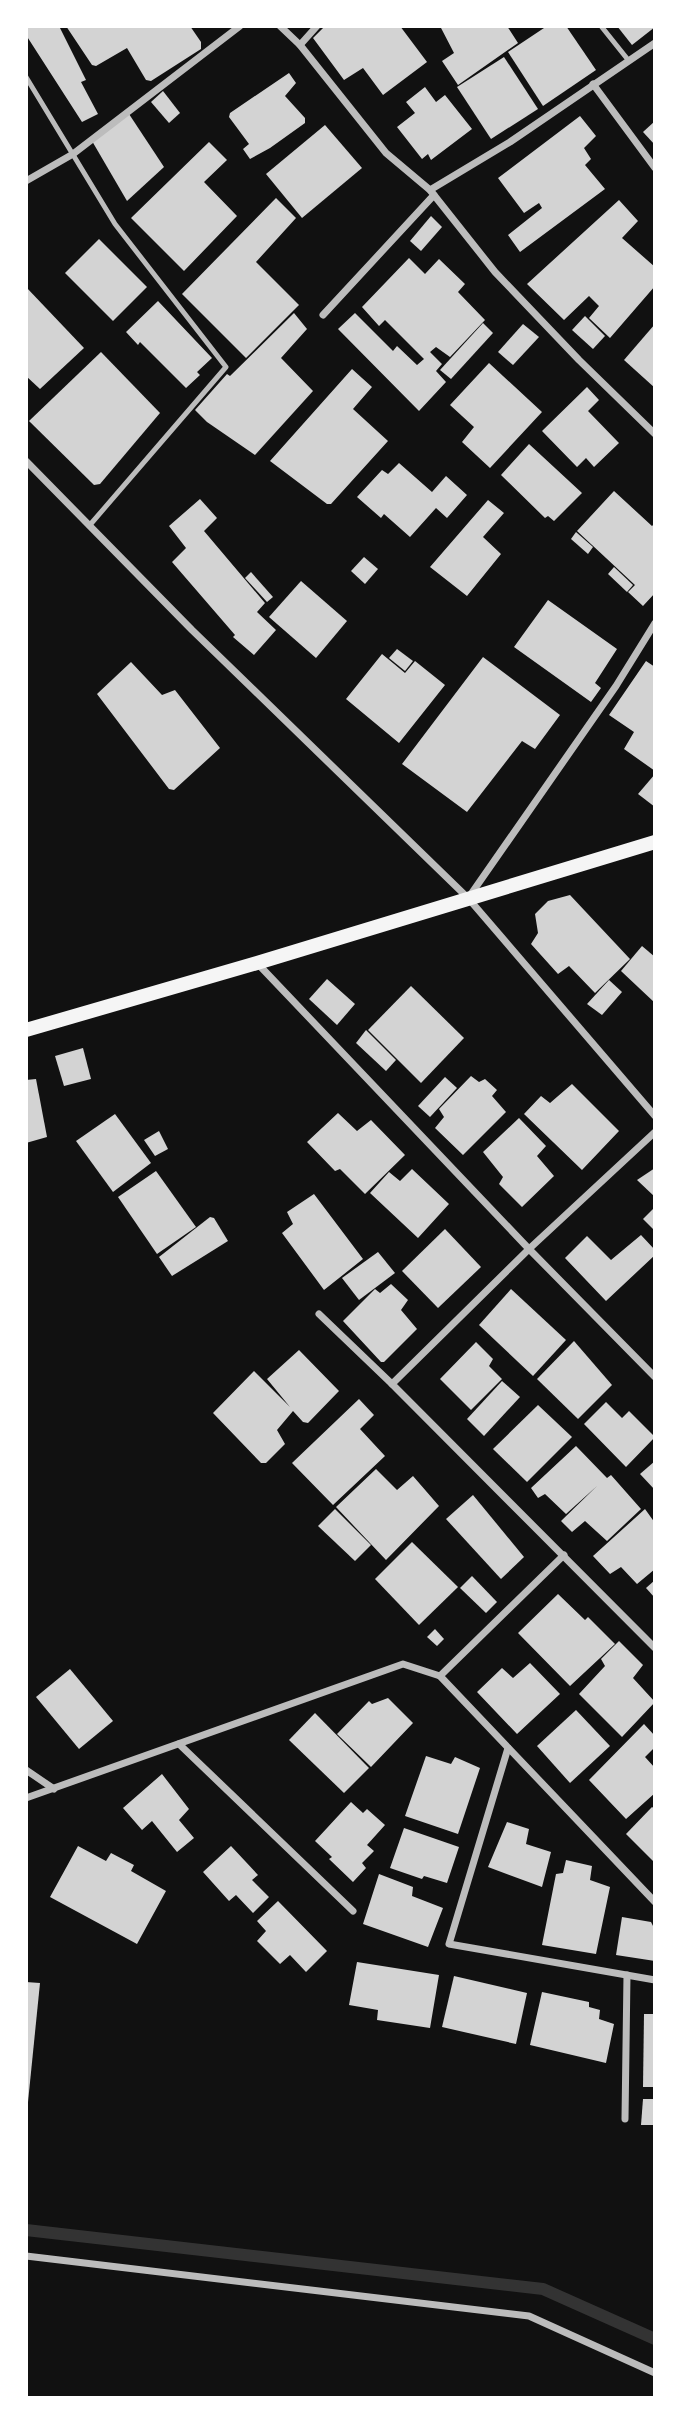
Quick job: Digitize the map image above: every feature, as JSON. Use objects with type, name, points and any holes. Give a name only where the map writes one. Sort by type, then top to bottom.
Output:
[{"type":"main road","points":[[26,1030],[655,842]]},
{"type":"street","points":[[26,181],[73,154],[240,26]]},
{"type":"street","points":[[280,26],[300,45],[386,153],[432,193],[495,272],[655,434]]},
{"type":"street","points":[[300,45],[317,26]]},
{"type":"street","points":[[323,315],[432,193],[655,43]]},
{"type":"street","points":[[593,84],[655,168]]},
{"type":"street","points":[[26,461],[191,630],[468,898],[655,1116]]},
{"type":"street","points":[[468,898],[615,686],[655,623]]},
{"type":"street","points":[[257,963],[529,1249],[655,1377]]},
{"type":"street","points":[[392,1384],[529,1249],[655,1132]]},
{"type":"street","points":[[319,1314],[655,1648]]},
{"type":"street","points":[[440,1676],[564,1555]]},
{"type":"street","points":[[26,1798],[403,1664],[440,1676],[655,1902]]},
{"type":"street","points":[[179,1744],[353,1911]]},
{"type":"street","points":[[508,1748],[449,1944],[655,1980]]},
{"type":"street","points":[[26,1770],[54,1789]]},
{"type":"street","points":[[625,2119],[626,1975]]},
{"type":"street","points":[[26,2256],[529,2316],[655,2373]]},
{"type":"lane","points":[[601,26],[629,61]]},
{"type":"lane","points":[[26,77],[115,224],[226,367],[89,526]]},
{"type":"building","points":[[26,26],[59,26],[86,80],[81,82],[98,114],[82,122],[26,35]]},
{"type":"building","points":[[66,26],[190,26],[201,42],[201,49],[151,81],[146,80],[127,48],[96,66],[92,65]]},
{"type":"building","points":[[325,26],[400,26],[427,62],[383,95],[363,68],[344,80],[313,38]]},
{"type":"building","points":[[440,26],[507,26],[518,43],[458,85],[442,61],[454,53]]},
{"type":"building","points":[[547,26],[566,26],[596,70],[543,106],[508,52]]},
{"type":"building","points":[[617,26],[655,26],[655,27],[632,45]]},
{"type":"building","points":[[504,57],[538,109],[491,139],[457,87]]},
{"type":"building","points":[[289,73],[296,83],[285,96],[305,118],[305,123],[250,159],[243,149],[249,144],[229,117],[230,113]]},
{"type":"building","points":[[425,87],[436,102],[445,95],[472,129],[431,160],[428,154],[422,159],[397,127],[415,113],[406,102]]},
{"type":"building","points":[[163,91],[180,113],[169,123],[151,102]]},
{"type":"building","points":[[129,114],[164,167],[127,201],[92,141]]},
{"type":"building","points":[[580,116],[596,136],[584,148],[591,159],[585,165],[605,189],[520,252],[508,235],[542,208],[539,203],[524,213],[498,178]]},
{"type":"building","points":[[655,121],[655,145],[643,132]]},
{"type":"building","points":[[325,125],[362,168],[302,218],[266,174]]},
{"type":"building","points":[[209,142],[227,160],[204,182],[237,216],[184,271],[131,218]]},
{"type":"building","points":[[276,198],[296,218],[256,262],[299,305],[246,358],[182,294]]},
{"type":"building","points":[[619,200],[638,221],[622,238],[655,267],[655,286],[610,338],[589,318],[599,306],[589,296],[564,320],[527,284]]},
{"type":"building","points":[[431,216],[442,227],[421,251],[410,241]]},
{"type":"building","points":[[99,239],[147,287],[113,321],[65,273]]},
{"type":"building","points":[[409,258],[425,274],[439,259],[465,284],[458,292],[485,320],[450,357],[436,347],[430,352],[442,364],[436,371],[446,382],[419,411],[338,329],[355,313],[393,351],[397,346],[417,365],[424,359],[385,320],[379,326],[362,307]]},
{"type":"building","points":[[26,287],[84,348],[40,389],[26,376]]},
{"type":"building","points":[[158,301],[212,358],[197,372],[200,375],[186,388],[140,342],[138,345],[126,332]]},
{"type":"building","points":[[294,313],[307,329],[281,358],[313,391],[255,455],[207,422],[195,410],[227,374],[230,376]]},
{"type":"building","points":[[585,316],[605,336],[593,349],[572,330]]},
{"type":"building","points":[[483,323],[493,333],[451,379],[440,370]]},
{"type":"building","points":[[523,324],[539,337],[513,365],[498,352]]},
{"type":"building","points":[[655,324],[655,388],[624,360]]},
{"type":"building","points":[[101,352],[160,413],[100,484],[94,485],[29,421]]},
{"type":"building","points":[[489,363],[542,412],[490,468],[462,442],[474,427],[450,405]]},
{"type":"building","points":[[352,369],[372,387],[353,409],[388,441],[331,504],[327,504],[270,461]]},
{"type":"building","points":[[587,387],[599,400],[588,411],[619,443],[594,467],[586,458],[577,467],[542,431]]},
{"type":"building","points":[[529,444],[582,493],[554,521],[548,516],[545,518],[501,475]]},
{"type":"building","points":[[399,463],[432,492],[446,476],[467,495],[447,518],[436,508],[410,537],[384,514],[381,518],[357,497],[382,470],[388,474]]},
{"type":"building","points":[[614,491],[652,526],[655,523],[655,593],[643,606],[628,592],[635,585],[577,531]]},
{"type":"building","points":[[200,499],[217,518],[204,531],[265,603],[257,612],[276,630],[254,655],[233,637],[235,635],[172,562],[186,548],[169,526]]},
{"type":"building","points":[[488,500],[504,513],[483,537],[501,554],[467,596],[430,567]]},
{"type":"building","points":[[576,532],[593,547],[588,554],[571,539]]},
{"type":"building","points":[[364,557],[378,569],[365,584],[351,571]]},
{"type":"building","points":[[614,567],[633,585],[627,592],[608,574]]},
{"type":"building","points":[[251,572],[273,597],[267,602],[245,578]]},
{"type":"building","points":[[301,581],[347,621],[316,658],[269,617]]},
{"type":"building","points":[[548,600],[617,649],[595,683],[601,688],[591,702],[514,647]]},
{"type":"building","points":[[397,649],[413,661],[405,671],[389,658]]},
{"type":"building","points":[[382,654],[405,673],[415,661],[445,685],[399,743],[346,699]]},
{"type":"building","points":[[483,657],[560,715],[535,749],[522,741],[467,812],[402,764]]},
{"type":"building","points":[[646,661],[655,667],[655,771],[624,749],[634,732],[609,715]]},
{"type":"building","points":[[131,662],[162,695],[175,690],[220,748],[174,790],[169,789],[97,694]]},
{"type":"building","points":[[655,774],[655,807],[638,794]]},
{"type":"building","points":[[570,895],[630,959],[595,993],[569,966],[558,974],[531,944],[538,933],[535,914],[548,901]]},
{"type":"building","points":[[642,946],[655,957],[655,1003],[621,971]]},
{"type":"building","points":[[327,979],[355,1004],[337,1025],[309,999]]},
{"type":"building","points":[[609,980],[622,992],[602,1015],[587,1004]]},
{"type":"building","points":[[411,986],[464,1038],[421,1083],[368,1030]]},
{"type":"building","points":[[366,1030],[396,1060],[386,1071],[356,1043]]},
{"type":"building","points":[[83,1048],[91,1079],[64,1086],[55,1056]]},
{"type":"building","points":[[471,1076],[479,1082],[485,1079],[497,1090],[492,1096],[506,1112],[463,1155],[435,1128],[444,1117],[439,1109]]},
{"type":"building","points":[[445,1077],[457,1088],[430,1117],[418,1106]]},
{"type":"building","points":[[36,1079],[47,1137],[26,1143],[26,1080]]},
{"type":"building","points":[[572,1084],[619,1131],[582,1170],[524,1114],[541,1096],[550,1103]]},
{"type":"building","points":[[338,1113],[357,1131],[371,1120],[405,1155],[365,1194],[340,1169],[335,1171],[307,1142]]},
{"type":"building","points":[[115,1114],[151,1163],[113,1192],[76,1141]]},
{"type":"building","points":[[519,1118],[546,1146],[537,1156],[554,1176],[522,1207],[499,1184],[503,1177],[483,1152]]},
{"type":"building","points":[[159,1131],[168,1149],[155,1156],[144,1140]]},
{"type":"building","points":[[655,1168],[655,1197],[637,1180]]},
{"type":"building","points":[[412,1169],[449,1204],[418,1238],[370,1193],[389,1172],[400,1181]]},
{"type":"building","points":[[156,1171],[196,1227],[157,1254],[118,1197]]},
{"type":"building","points":[[314,1194],[363,1259],[324,1290],[282,1233],[293,1224],[287,1212]]},
{"type":"building","points":[[655,1207],[655,1231],[643,1219]]},
{"type":"building","points":[[210,1217],[214,1218],[228,1241],[172,1276],[159,1257]]},
{"type":"building","points":[[445,1229],[481,1267],[438,1308],[402,1271]]},
{"type":"building","points":[[641,1235],[655,1250],[655,1255],[606,1301],[565,1258],[587,1236],[611,1260]]},
{"type":"building","points":[[378,1252],[395,1273],[359,1300],[342,1278]]},
{"type":"building","points":[[391,1284],[408,1300],[401,1310],[417,1329],[381,1362],[343,1321],[375,1289],[380,1293]]},
{"type":"building","points":[[511,1289],[566,1340],[533,1376],[479,1325]]},
{"type":"building","points":[[574,1341],[612,1385],[578,1419],[537,1379]]},
{"type":"building","points":[[476,1342],[493,1359],[489,1366],[502,1379],[471,1410],[440,1379]]},
{"type":"building","points":[[299,1350],[339,1391],[308,1423],[303,1422],[293,1411],[277,1430],[285,1444],[266,1463],[261,1463],[213,1413],[254,1371],[290,1407],[267,1379]]},
{"type":"building","points":[[502,1381],[520,1397],[484,1436],[467,1419]]},
{"type":"building","points":[[359,1399],[374,1415],[360,1429],[385,1456],[333,1505],[292,1463]]},
{"type":"building","points":[[606,1402],[622,1418],[629,1411],[655,1437],[626,1467],[584,1424]]},
{"type":"building","points":[[538,1405],[572,1437],[527,1482],[493,1449]]},
{"type":"building","points":[[576,1446],[607,1478],[611,1475],[641,1509],[607,1541],[585,1521],[572,1532],[561,1521],[597,1486],[566,1514],[545,1494],[538,1498],[531,1488]]},
{"type":"building","points":[[655,1461],[655,1490],[640,1474]]},
{"type":"building","points":[[376,1469],[397,1490],[413,1476],[439,1506],[386,1560],[336,1507]]},
{"type":"building","points":[[473,1495],[524,1557],[501,1579],[446,1519]]},
{"type":"building","points":[[335,1509],[371,1545],[355,1561],[318,1526]]},
{"type":"building","points":[[645,1509],[655,1523],[655,1569],[637,1584],[621,1567],[610,1574],[593,1556]]},
{"type":"building","points":[[412,1542],[458,1587],[419,1625],[375,1579]]},
{"type":"building","points":[[472,1576],[497,1602],[486,1613],[460,1588]]},
{"type":"building","points":[[655,1580],[655,1598],[646,1588]]},
{"type":"building","points":[[558,1594],[585,1620],[588,1617],[615,1644],[570,1686],[518,1633]]},
{"type":"building","points":[[435,1629],[444,1639],[437,1646],[427,1637]]},
{"type":"building","points":[[619,1641],[643,1665],[633,1678],[655,1702],[622,1737],[579,1694],[605,1666],[601,1659]]},
{"type":"building","points":[[530,1663],[560,1694],[517,1734],[477,1692],[502,1668],[513,1678]]},
{"type":"building","points":[[70,1669],[113,1721],[79,1749],[36,1697]]},
{"type":"building","points":[[388,1698],[413,1723],[371,1767],[337,1734],[369,1701],[372,1704]]},
{"type":"building","points":[[576,1710],[610,1746],[570,1783],[537,1746]]},
{"type":"building","points":[[315,1713],[369,1768],[344,1793],[289,1740]]},
{"type":"building","points":[[644,1724],[655,1736],[655,1747],[645,1757],[655,1768],[655,1793],[626,1819],[589,1780]]},
{"type":"building","points":[[426,1756],[451,1764],[455,1757],[480,1768],[458,1834],[405,1816]]},
{"type":"building","points":[[162,1774],[189,1809],[179,1820],[194,1838],[177,1852],[152,1821],[142,1830],[123,1808]]},
{"type":"building","points":[[351,1802],[363,1813],[367,1809],[385,1825],[367,1845],[374,1851],[362,1863],[366,1868],[353,1882],[315,1841]]},
{"type":"building","points":[[652,1807],[655,1809],[655,1863],[626,1834]]},
{"type":"building","points":[[507,1822],[529,1829],[526,1844],[551,1852],[542,1887],[488,1867]]},
{"type":"building","points":[[404,1828],[459,1847],[447,1883],[424,1876],[422,1879],[390,1868]]},
{"type":"building","points":[[78,1846],[106,1861],[111,1853],[134,1865],[131,1871],[166,1891],[137,1944],[50,1897]]},
{"type":"building","points":[[231,1846],[258,1875],[252,1880],[269,1897],[253,1913],[236,1895],[229,1901],[203,1872]]},
{"type":"building","points":[[566,1860],[592,1866],[590,1880],[610,1887],[596,1954],[542,1945],[556,1874],[563,1873]]},
{"type":"building","points":[[379,1874],[413,1887],[412,1896],[443,1908],[428,1947],[363,1924]]},
{"type":"building","points":[[278,1901],[327,1951],[306,1972],[290,1955],[280,1964],[257,1941],[266,1931],[257,1921]]},
{"type":"building","points":[[622,1917],[651,1922],[655,1930],[655,1961],[616,1955]]},
{"type":"building","points":[[357,1962],[439,1975],[430,2028],[377,2020],[378,2010],[349,2005]]},
{"type":"building","points":[[454,1976],[527,1993],[516,2044],[442,2027]]},
{"type":"building","points":[[26,1982],[40,1983],[28,2102],[26,2102]]},
{"type":"building","points":[[542,1992],[589,2002],[589,2007],[600,2010],[599,2019],[614,2024],[606,2063],[530,2045]]},
{"type":"building","points":[[644,2014],[655,2014],[655,2087],[643,2087]]},
{"type":"building","points":[[643,2099],[655,2099],[655,2125],[641,2125]]},
{"type":"waterway","points":[[26,2230],[543,2289],[655,2339]]}]
